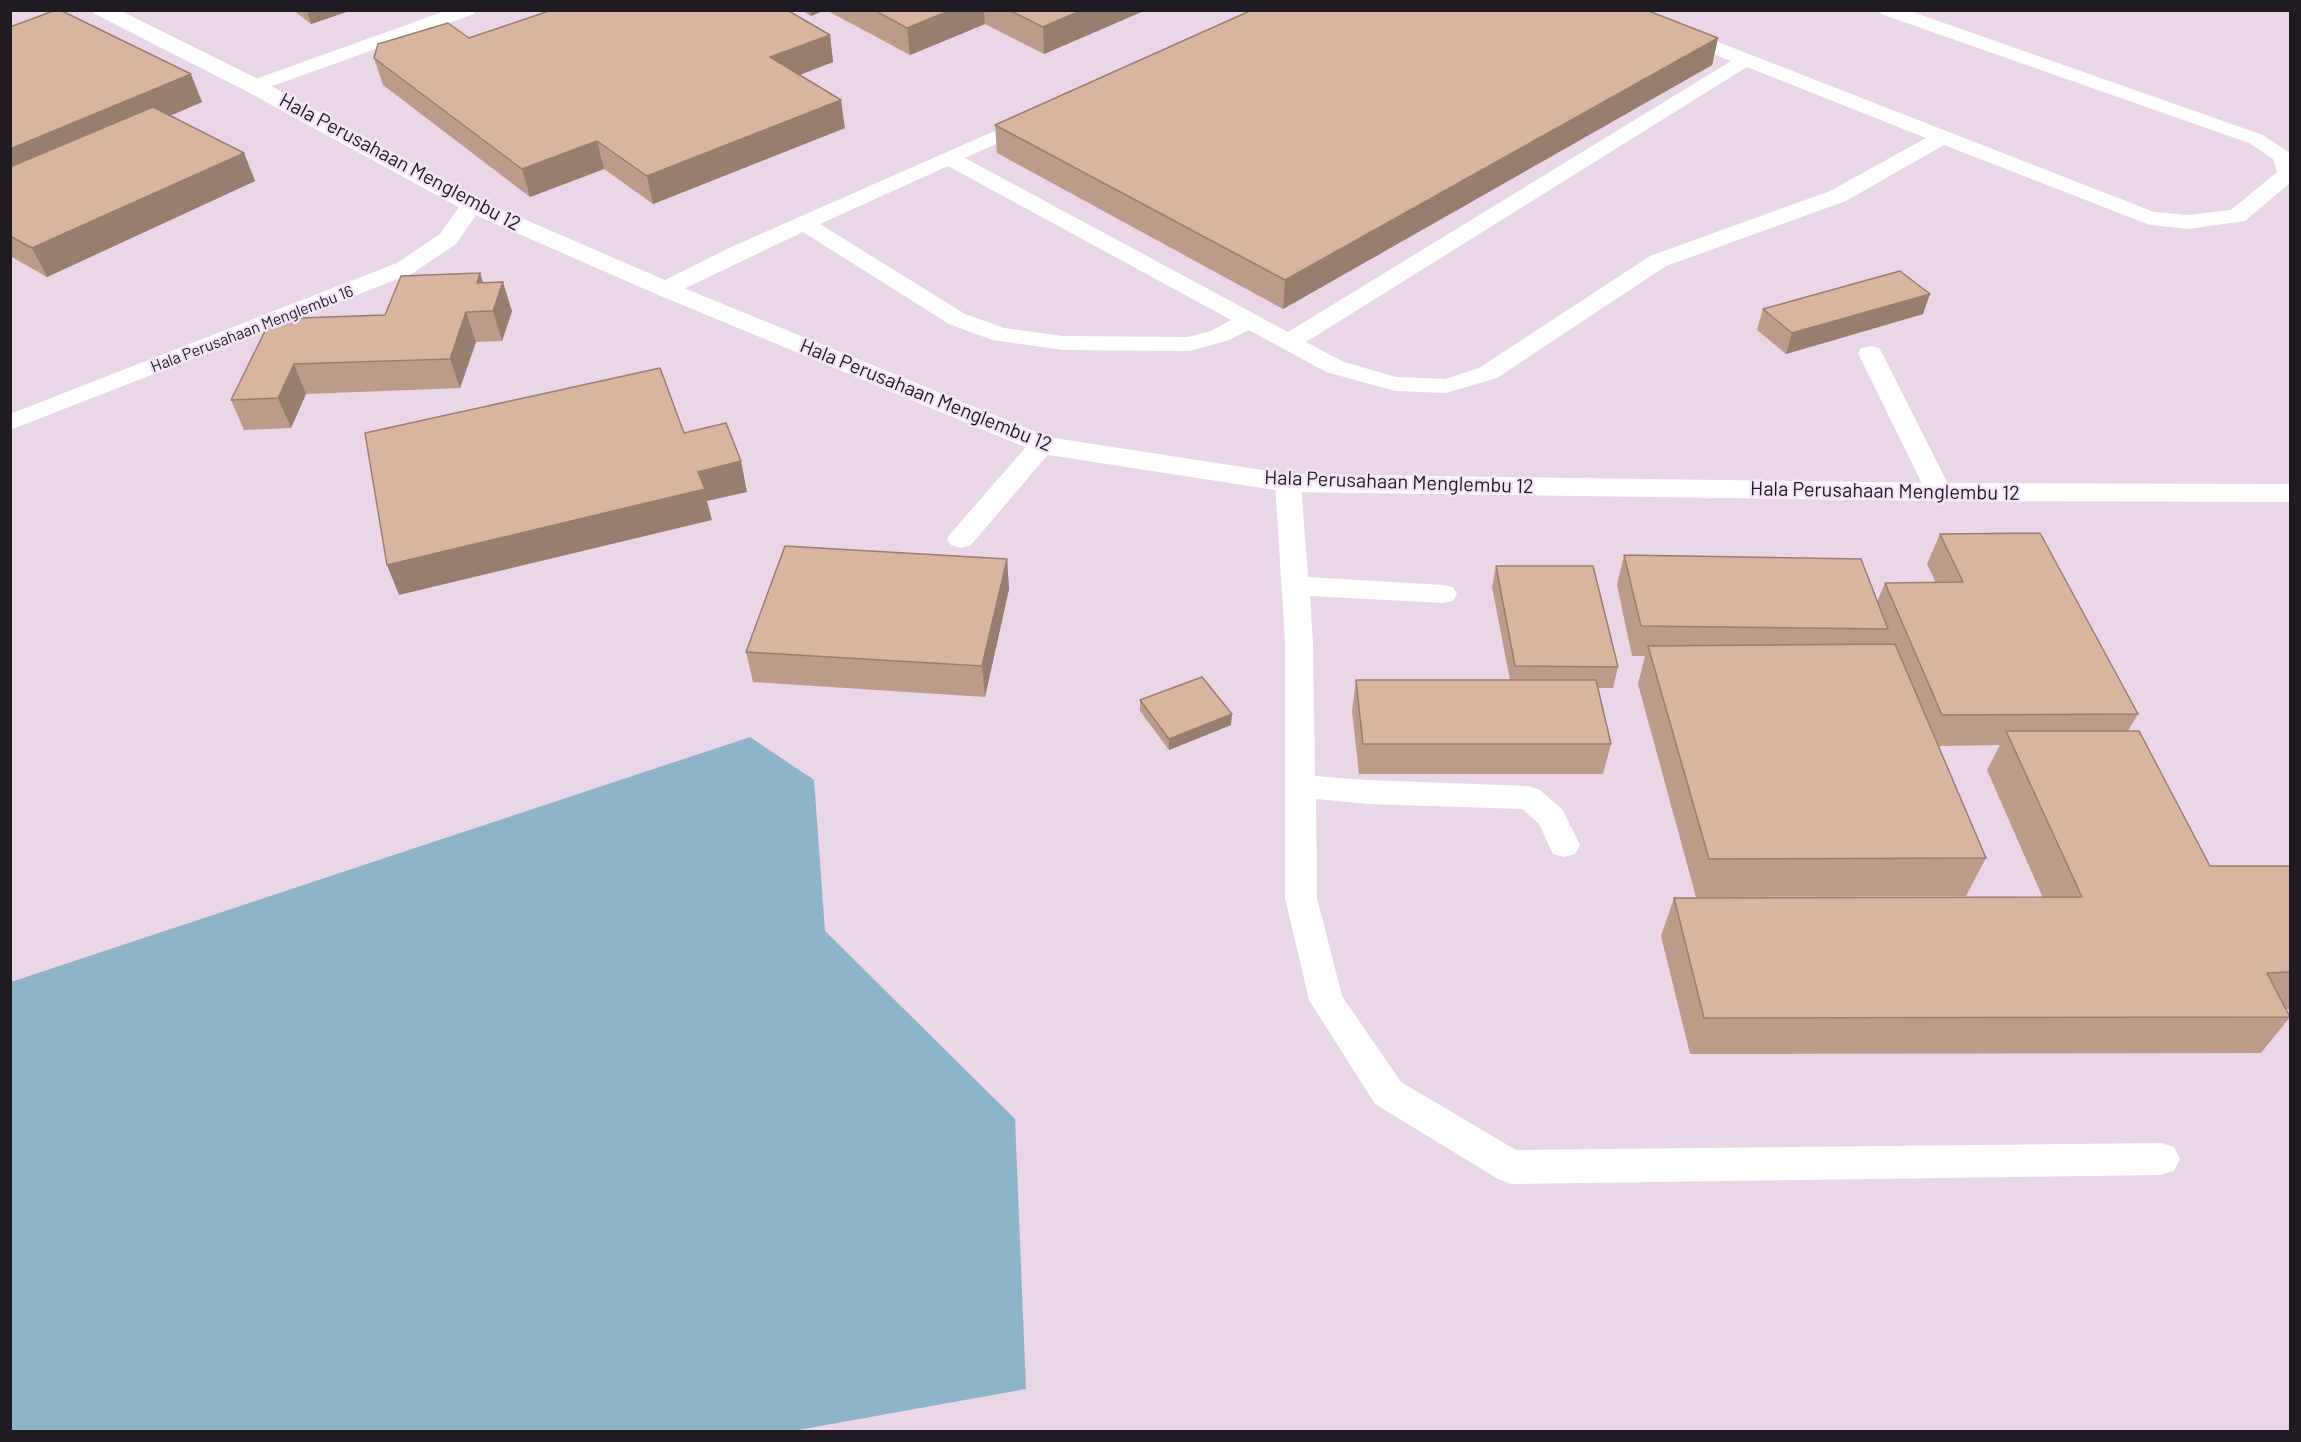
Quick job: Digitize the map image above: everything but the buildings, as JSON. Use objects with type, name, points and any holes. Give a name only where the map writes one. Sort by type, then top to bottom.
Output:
[{"type":"street","name":"Hala Perusahaan Menglembu 12","points":[[102,10],[254,86],[472,205],[665,289],[1042,445],[1288,483],[1939,492],[2290,493]]},
{"type":"lane","points":[[254,86],[467,10]]},
{"type":"lane","points":[[1618,10],[2150,218],[2188,222],[2237,216],[2288,174],[2282,156],[2256,139],[1888,10]]},
{"type":"lane","points":[[1289,342],[1746,60]]},
{"type":"lane","points":[[665,289],[804,223],[1047,114]]},
{"type":"lane","points":[[949,158],[1335,367],[1395,384],[1446,386],[1488,373],[1658,261],[1838,196],[1942,137]]},
{"type":"lane","name":"Hala Perusahaan Menglembu 16","points":[[10,423],[405,268],[448,239],[472,205]]},
{"type":"lane","points":[[804,223],[957,319],[1000,335],[1063,343],[1189,344],[1219,336],[1248,321]]},
{"type":"lane","points":[[1870,353],[1939,492]]},
{"type":"lane","points":[[962,539],[1042,445]]},
{"type":"lane","points":[[1288,483],[1296,586],[1301,898],[1326,1000],[1388,1093],[1511,1167],[2161,1159]]},
{"type":"lane","points":[[1296,586],[1443,594]]},
{"type":"lane","points":[[1300,786],[1368,792],[1528,798],[1551,817],[1564,845]]},
{"type":"shaded area","points":[[10,11],[2290,11],[2290,1431],[11,1431]]},
{"type":"water","points":[[750,737],[814,780],[825,931],[1015,1119],[1026,1389],[787,1432],[11,1431],[11,982]]}]
